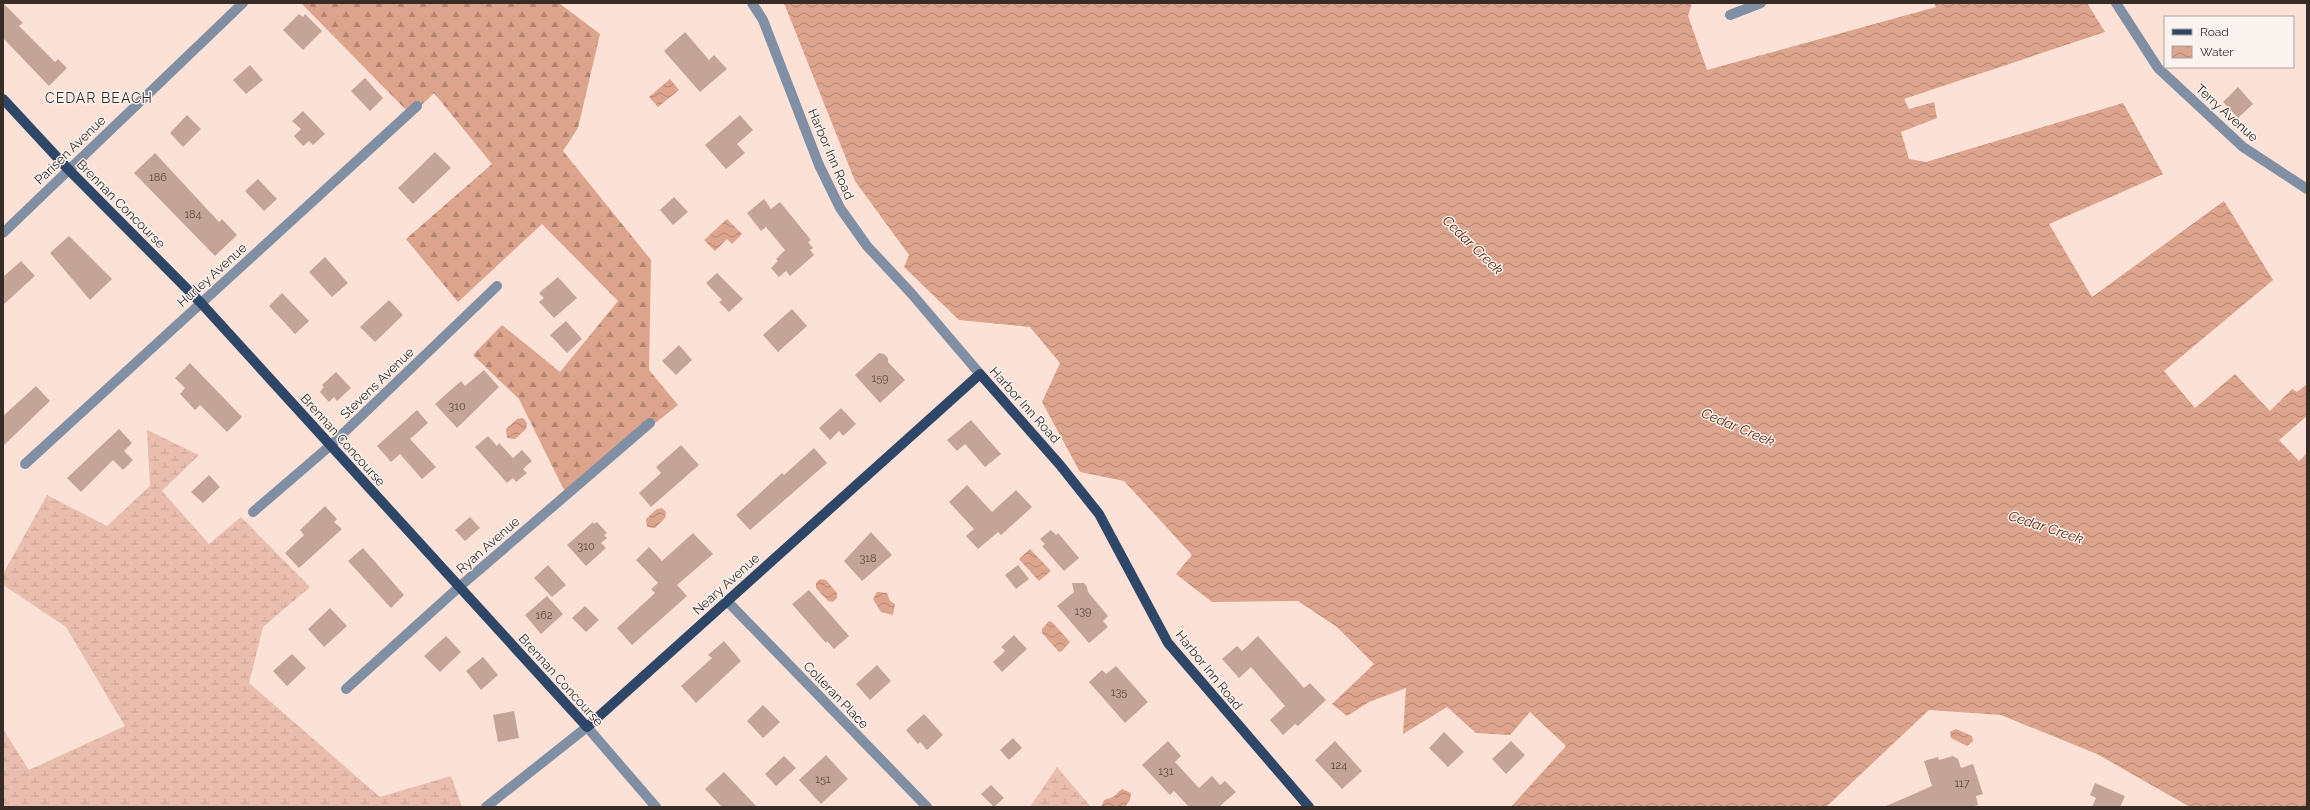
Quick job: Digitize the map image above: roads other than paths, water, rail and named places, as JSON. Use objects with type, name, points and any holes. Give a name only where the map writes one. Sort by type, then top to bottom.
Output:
[{"type":"main road","name":"Brennan Concourse","points":[[3,99],[68,169],[201,303],[331,445],[458,588],[587,727]]},
{"type":"main road","name":"Neary Avenue","points":[[587,727],[980,374]]},
{"type":"main road","name":"Harbor Inn Road","points":[[980,374],[1060,465],[1099,514],[1168,643],[1309,807]]},
{"type":"street","name":"Parisen Avenue","points":[[3,233],[68,169],[243,3]]},
{"type":"street","name":"Harbor Inn Road","points":[[752,3],[763,20],[819,165],[840,208],[867,246],[911,293],[980,374]]},
{"type":"street","points":[[1730,15],[1761,3]]},
{"type":"street","name":"Terry Avenue","points":[[2116,3],[2158,68],[2243,147],[2307,189]]},
{"type":"street","name":"Hurley Avenue","points":[[25,464],[417,106]]},
{"type":"street","name":"Stevens Avenue","points":[[253,512],[331,445],[498,286]]},
{"type":"street","name":"Ryan Avenue","points":[[346,689],[458,588],[650,423]]},
{"type":"street","name":"Colleran Place","points":[[727,601],[927,807]]},
{"type":"street","name":"Neary Avenue","points":[[486,807],[587,727]]},
{"type":"street","name":"Brennan Concourse","points":[[587,727],[656,807]]},
{"type":"water","name":"Cedar Creek","points":[[784,3],[1692,3],[1688,16],[1707,70],[1936,7],[1934,3],[2087,3],[2105,32],[1904,99],[1909,109],[1934,102],[1937,118],[1901,132],[1909,159],[1926,162],[2123,103],[2163,174],[2049,224],[2092,297],[2224,201],[2273,280],[2164,371],[2195,408],[2235,374],[2270,411],[2292,389],[2297,392],[2307,384],[2307,416],[2279,440],[2299,461],[2307,453],[2307,807],[2190,807],[2097,754],[2001,715],[1929,710],[1826,807],[1511,807],[1566,746],[1530,712],[1510,735],[1476,733],[1447,707],[1403,734],[1406,688],[1369,702],[1347,716],[1332,704],[1374,664],[1337,627],[1298,601],[1212,602],[1176,574],[1192,555],[1124,481],[1080,472],[1042,402],[1060,363],[1030,327],[959,320],[904,267],[909,255],[855,181]]},
{"type":"water","points":[[670,79],[679,90],[658,107],[649,97]]},
{"type":"water","points":[[727,219],[742,234],[732,244],[727,239],[715,251],[704,240]]},
{"type":"water","points":[[523,418],[527,423],[526,429],[515,439],[507,438],[506,429],[517,419]]},
{"type":"water","points":[[662,508],[666,512],[665,518],[655,528],[647,527],[646,519],[657,509]]},
{"type":"water","points":[[1030,549],[1051,571],[1039,581],[1019,559]]},
{"type":"water","points":[[820,579],[826,580],[837,593],[837,598],[833,602],[828,601],[816,588],[816,583]]},
{"type":"water","points":[[877,592],[887,593],[890,601],[895,604],[893,615],[881,612],[873,599]]},
{"type":"water","points":[[1049,621],[1052,622],[1070,642],[1062,651],[1059,652],[1042,633],[1042,629]]},
{"type":"water","points":[[1956,729],[1972,736],[1973,741],[1967,746],[1951,738],[1950,732]]},
{"type":"water","points":[[1122,789],[1131,793],[1130,800],[1125,807],[1101,807],[1104,800],[1113,797]]},
{"type":"district","name":"CEDAR BEACH","points":[[99,98]]}]
